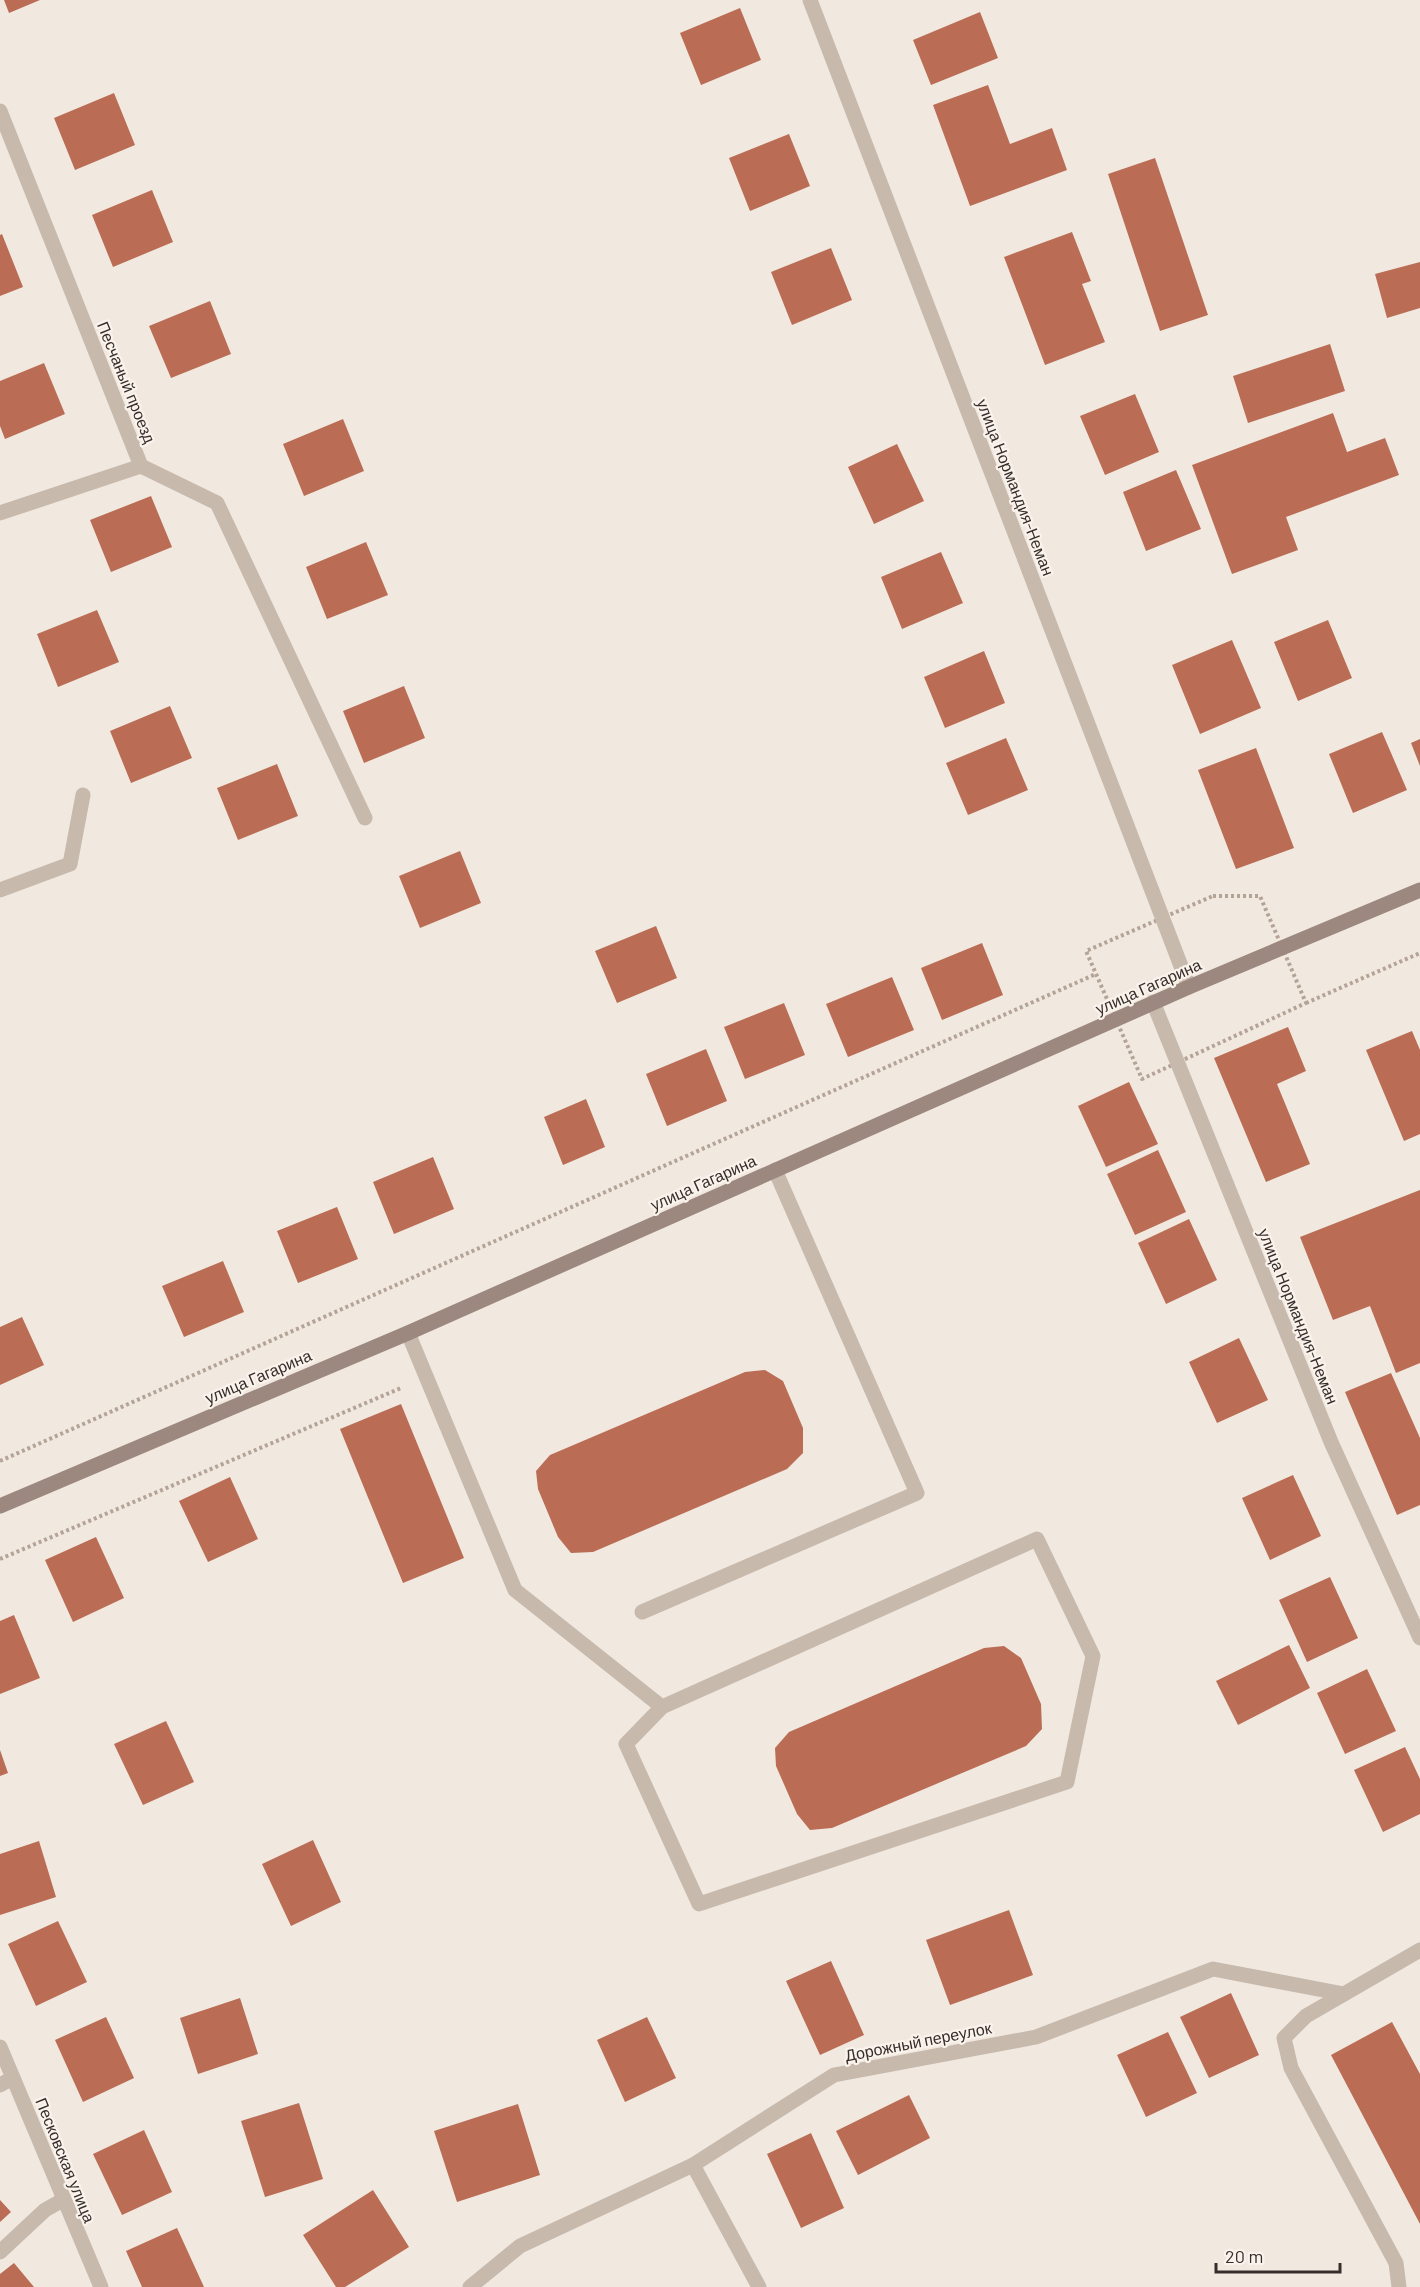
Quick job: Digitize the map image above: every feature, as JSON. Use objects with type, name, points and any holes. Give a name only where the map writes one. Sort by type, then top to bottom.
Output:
[{"type":"main road","name":"улица Гагарина","points":[[0,1506],[408,1333],[1153,1002],[1420,890]]},
{"type":"street","name":"улица Нормандия-Неман","points":[[810,0],[1189,987]]},
{"type":"street","name":"Песчаный проезд","points":[[0,111],[141,466],[217,503],[365,818]]},
{"type":"street","points":[[0,513],[141,466]]},
{"type":"street","points":[[0,890],[70,864],[83,795]]},
{"type":"street","name":"улица Нормандия-Неман","points":[[1153,1002],[1331,1442],[1420,1638]]},
{"type":"street","points":[[642,1612],[917,1493],[775,1170]]},
{"type":"street","points":[[408,1333],[514,1590],[662,1707]]},
{"type":"street","points":[[1037,1539],[1093,1656],[1067,1782],[699,1904],[626,1744],[662,1707],[1037,1539]]},
{"type":"street","points":[[1399,2287],[1396,2263],[1291,2068],[1284,2038],[1306,2016],[1420,1950]]},
{"type":"street","name":"Дорожный переулок","points":[[470,2287],[520,2246],[693,2165],[834,2075],[1036,2037],[1213,1969],[1344,1994]]},
{"type":"street","name":"Песковская улица","points":[[0,2047],[6,2082],[63,2200],[101,2287]]},
{"type":"street","points":[[693,2165],[759,2287]]},
{"type":"street","points":[[0,2252],[45,2210],[63,2200]]},
{"type":"path","points":[[1306,1003],[1420,953]]},
{"type":"path","points":[[0,1461],[1096,974]]},
{"type":"path","points":[[0,1559],[426,1378]]},
{"type":"building","points":[[4,0],[40,0],[9,13]]},
{"type":"building","points":[[740,8],[761,60],[701,85],[680,33]]},
{"type":"building","points":[[980,12],[998,58],[931,85],[913,40]]},
{"type":"building","points":[[988,85],[1010,144],[1052,128],[1067,170],[970,206],[933,105]]},
{"type":"building","points":[[114,93],[135,145],[75,170],[54,118]]},
{"type":"building","points":[[789,134],[810,186],[750,211],[729,158]]},
{"type":"building","points":[[1155,158],[1208,315],[1160,331],[1108,174]]},
{"type":"building","points":[[152,190],[173,242],[113,267],[92,215]]},
{"type":"building","points":[[1072,232],[1091,281],[1082,284],[1105,342],[1045,365],[1004,257]]},
{"type":"building","points":[[2,234],[23,287],[0,296],[0,235]]},
{"type":"building","points":[[831,248],[852,300],[792,325],[771,272]]},
{"type":"building","points":[[1420,262],[1420,308],[1387,318],[1375,274]]},
{"type":"building","points":[[210,301],[231,354],[171,378],[149,326]]},
{"type":"building","points":[[1330,344],[1345,391],[1248,423],[1233,376]]},
{"type":"building","points":[[44,363],[65,414],[5,439],[0,426],[0,381]]},
{"type":"building","points":[[1135,394],[1159,452],[1105,475],[1080,416]]},
{"type":"building","points":[[1333,413],[1347,452],[1385,438],[1399,475],[1286,517],[1298,550],[1232,574],[1192,465]]},
{"type":"building","points":[[343,419],[364,471],[304,496],[283,444]]},
{"type":"building","points":[[897,444],[924,501],[874,524],[848,467]]},
{"type":"building","points":[[1176,470],[1201,529],[1146,551],[1123,492]]},
{"type":"building","points":[[151,496],[172,547],[111,572],[90,520]]},
{"type":"building","points":[[366,542],[388,595],[327,619],[306,567]]},
{"type":"building","points":[[941,552],[963,603],[902,629],[881,577]]},
{"type":"building","points":[[97,610],[119,662],[58,687],[37,634]]},
{"type":"building","points":[[1328,620],[1352,678],[1298,701],[1274,642]]},
{"type":"building","points":[[1232,640],[1261,708],[1200,734],[1172,665]]},
{"type":"building","points":[[984,651],[1005,703],[945,728],[924,677]]},
{"type":"building","points":[[404,686],[425,738],[364,763],[343,711]]},
{"type":"building","points":[[170,706],[192,758],[131,783],[110,731]]},
{"type":"building","points":[[1382,732],[1407,790],[1353,813],[1329,754]]},
{"type":"building","points":[[1006,738],[1028,790],[968,815],[946,763]]},
{"type":"building","points":[[1420,739],[1420,766],[1411,743]]},
{"type":"building","points":[[1256,748],[1294,848],[1236,869],[1198,770]]},
{"type":"building","points":[[277,764],[298,816],[238,840],[217,788]]},
{"type":"building","points":[[460,851],[481,903],[420,928],[399,876]]},
{"type":"building","points":[[656,926],[677,978],[617,1003],[595,951]]},
{"type":"building","points":[[982,943],[1003,995],[942,1020],[921,968]]},
{"type":"building","points":[[892,977],[914,1030],[848,1057],[826,1004]]},
{"type":"building","points":[[784,1003],[805,1055],[745,1079],[724,1027]]},
{"type":"building","points":[[1288,1027],[1306,1071],[1277,1084],[1310,1164],[1266,1182],[1214,1058]]},
{"type":"building","points":[[1412,1031],[1420,1050],[1420,1134],[1404,1141],[1366,1050]]},
{"type":"building","points":[[706,1049],[727,1101],[667,1126],[646,1074]]},
{"type":"building","points":[[1129,1082],[1158,1144],[1106,1167],[1078,1106]]},
{"type":"building","points":[[586,1099],[605,1147],[563,1165],[544,1117]]},
{"type":"building","points":[[1158,1150],[1186,1212],[1135,1235],[1107,1174]]},
{"type":"building","points":[[433,1157],[454,1209],[394,1234],[373,1182]]},
{"type":"building","points":[[1420,1190],[1420,1363],[1396,1373],[1370,1306],[1333,1320],[1300,1237]]},
{"type":"building","points":[[337,1207],[358,1259],[298,1283],[277,1231]]},
{"type":"building","points":[[1189,1219],[1217,1280],[1166,1304],[1138,1243]]},
{"type":"building","points":[[223,1261],[244,1312],[184,1337],[162,1286]]},
{"type":"building","points":[[22,1317],[44,1365],[0,1385],[0,1327]]},
{"type":"building","points":[[1239,1338],[1268,1400],[1217,1423],[1189,1362]]},
{"type":"building","points":[[765,1370],[783,1381],[803,1428],[803,1453],[787,1469],[593,1552],[571,1553],[558,1537],[538,1489],[536,1471],[550,1455],[745,1372]]},
{"type":"building","points":[[1391,1373],[1420,1438],[1420,1505],[1397,1515],[1345,1392]]},
{"type":"building","points":[[401,1404],[464,1558],[403,1583],[340,1429]]},
{"type":"building","points":[[1293,1475],[1321,1536],[1270,1560],[1242,1498]]},
{"type":"building","points":[[230,1477],[258,1539],[208,1562],[179,1501]]},
{"type":"building","points":[[96,1537],[124,1598],[73,1622],[45,1560]]},
{"type":"building","points":[[1330,1577],[1358,1638],[1307,1662],[1279,1600]]},
{"type":"building","points":[[14,1615],[40,1678],[0,1694],[0,1621]]},
{"type":"building","points":[[1289,1645],[1310,1688],[1238,1725],[1216,1681]]},
{"type":"building","points":[[1004,1646],[1021,1658],[1041,1704],[1042,1729],[1026,1746],[832,1828],[810,1830],[797,1814],[776,1766],[775,1748],[789,1732],[984,1648]]},
{"type":"building","points":[[1367,1669],[1396,1731],[1345,1754],[1317,1693]]},
{"type":"building","points":[[166,1721],[194,1782],[143,1805],[114,1744]]},
{"type":"building","points":[[1405,1747],[1420,1779],[1420,1814],[1383,1832],[1354,1770]]},
{"type":"building","points":[[0,1750],[8,1773],[0,1776]]},
{"type":"building","points":[[313,1840],[341,1902],[291,1926],[262,1864]]},
{"type":"building","points":[[39,1841],[56,1897],[0,1915],[0,1854]]},
{"type":"building","points":[[1009,1910],[1033,1975],[950,2005],[926,1940]]},
{"type":"building","points":[[58,1921],[87,1982],[36,2006],[8,1944]]},
{"type":"building","points":[[831,1961],[864,2035],[820,2055],[786,1981]]},
{"type":"building","points":[[1231,1993],[1259,2055],[1209,2078],[1180,2017]]},
{"type":"building","points":[[240,1998],[258,2054],[198,2074],[180,2018]]},
{"type":"building","points":[[106,2017],[134,2078],[83,2102],[55,2040]]},
{"type":"building","points":[[647,2017],[676,2078],[625,2102],[597,2040]]},
{"type":"building","points":[[1392,2022],[1420,2074],[1420,2224],[1331,2055]]},
{"type":"building","points":[[1168,2032],[1197,2093],[1146,2117],[1117,2055]]},
{"type":"building","points":[[909,2095],[930,2138],[858,2175],[836,2131]]},
{"type":"building","points":[[299,2103],[323,2179],[265,2197],[241,2121]]},
{"type":"building","points":[[518,2104],[540,2175],[457,2202],[434,2131]]},
{"type":"building","points":[[144,2130],[172,2192],[122,2215],[93,2154]]},
{"type":"building","points":[[811,2133],[844,2208],[801,2228],[767,2154]]},
{"type":"building","points":[[373,2190],[409,2247],[345,2287],[336,2287],[303,2235]]},
{"type":"building","points":[[0,2200],[11,2212],[0,2222]]},
{"type":"building","points":[[177,2228],[204,2287],[142,2287],[126,2251]]},
{"type":"building","points":[[14,2263],[34,2287],[0,2287],[0,2274]]}]
